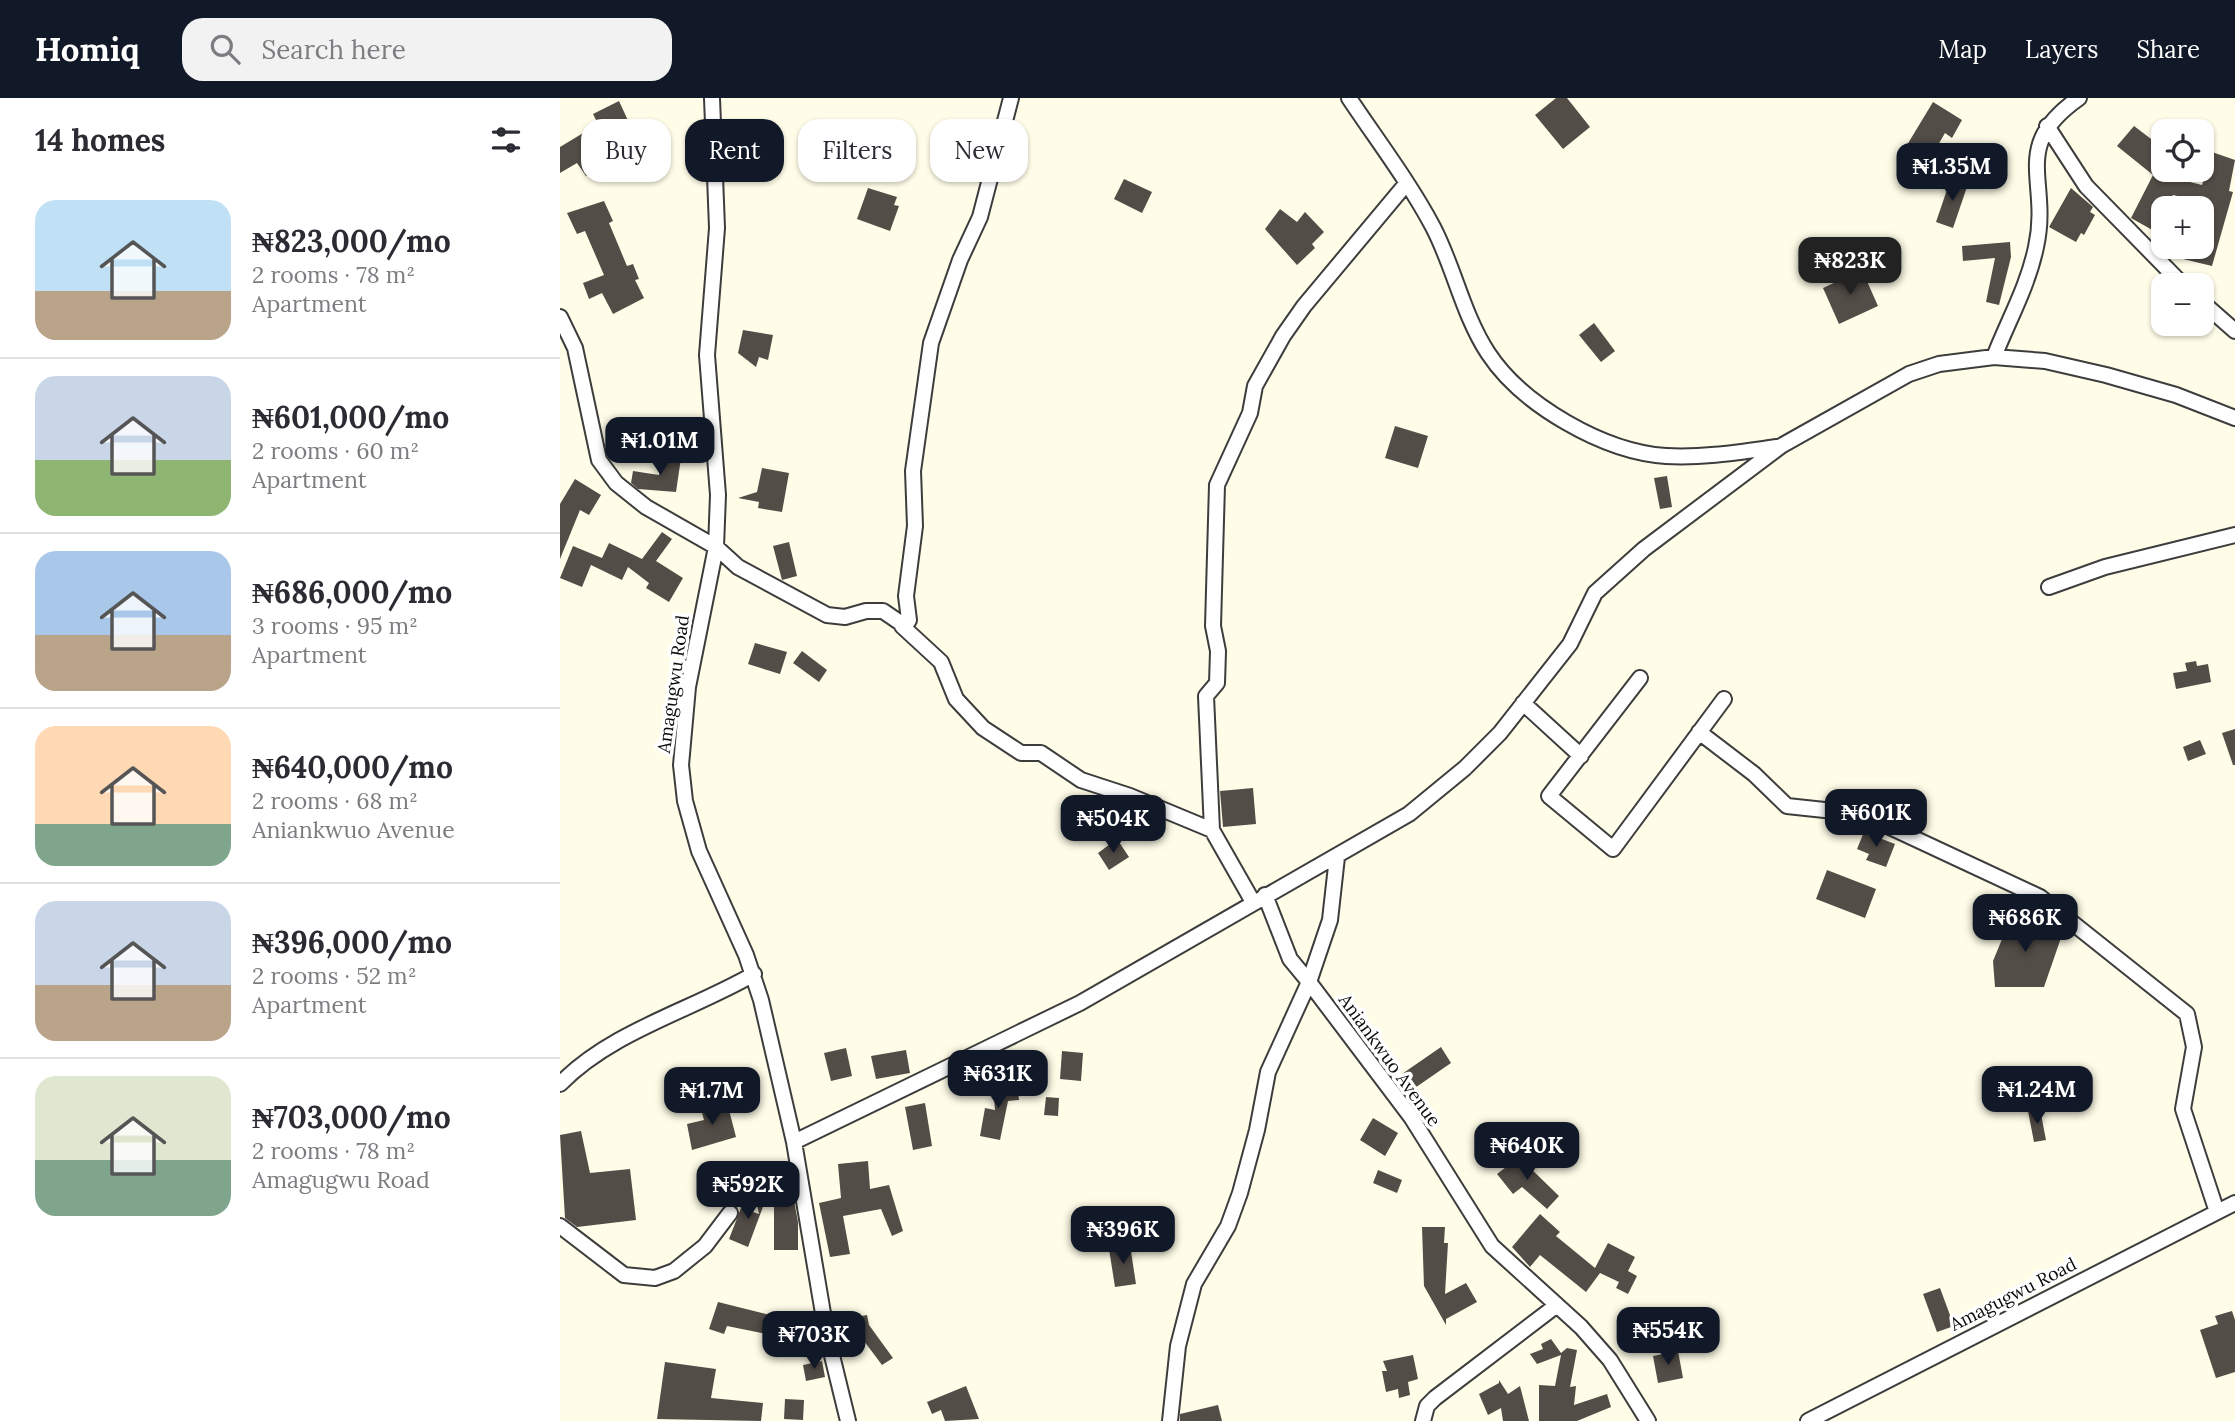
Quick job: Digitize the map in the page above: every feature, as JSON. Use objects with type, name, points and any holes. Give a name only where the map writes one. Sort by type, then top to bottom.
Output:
[{"type":"street","name":"Amagugwu Road","points":[[712,98],[717,228],[707,355],[718,495],[716,547],[688,687],[681,765],[685,801],[699,851],[754,974],[794,1142],[827,1331],[848,1421]]},
{"type":"street","points":[[902,626],[909,620],[906,596],[915,526],[913,471],[931,343],[960,260],[980,217],[1011,98]]},
{"type":"street","points":[[1349,98],[1432,226],[1487,351],[1507,379],[1536,404],[1571,425],[1629,448],[1663,456],[1698,457],[1781,446]]},
{"type":"street","points":[[1994,357],[2025,288],[2037,246],[2040,192],[2037,155],[2047,126],[2079,98]]},
{"type":"street","points":[[2047,126],[2086,186],[2171,273]]},
{"type":"street","points":[[560,317],[575,348],[599,460],[608,474],[646,506],[716,547],[738,567],[827,614],[845,617],[866,611],[883,611],[942,662],[956,699],[982,728],[1021,754],[1041,754],[1081,780],[1130,796],[1212,830],[1206,696],[1217,684],[1218,651],[1213,626],[1217,485],[1250,414],[1255,386],[1283,336],[1326,278],[1406,184]]},
{"type":"street","points":[[2214,313],[2235,331]]},
{"type":"street","points":[[794,1142],[1080,1003],[1409,814],[1441,790],[1500,733],[1570,644],[1595,593],[1700,505],[1781,446],[1909,374],[1939,364],[1994,357],[2045,361],[2106,374],[2176,395],[2235,418]]},
{"type":"street","points":[[2049,587],[2105,567],[2235,535]]},
{"type":"street","points":[[1640,678],[1549,796],[1613,849],[1724,699]]},
{"type":"street","points":[[1523,703],[1581,757]]},
{"type":"street","points":[[1699,732],[1754,774],[1787,806],[1862,814],[2040,897],[2187,1014],[2194,1047],[2183,1109],[2217,1212]]},
{"type":"street","name":"Aniankwuo Avenue","points":[[1212,830],[1259,898],[1286,951],[1411,1117],[1492,1245],[1557,1305],[1610,1360],[1648,1421]]},
{"type":"street","points":[[1170,1421],[1178,1346],[1194,1284],[1228,1226],[1240,1193],[1262,1109],[1268,1072],[1309,982],[1330,920],[1337,857]]},
{"type":"street","points":[[560,1084],[578,1066],[606,1047],[715,997],[754,974]]},
{"type":"street","name":"Amagugwu Road","points":[[1808,1421],[2235,1203]]},
{"type":"street","points":[[560,1226],[624,1275],[656,1278],[674,1271],[705,1245],[730,1213]]},
{"type":"street","points":[[1423,1421],[1427,1406],[1435,1398],[1557,1305]]},
{"type":"building","points":[[1556,98],[1567,98],[1590,127],[1563,149],[1535,115]]},
{"type":"building","points":[[619,101],[627,119],[596,119],[593,114]]},
{"type":"building","points":[[1933,102],[1962,120],[1952,138],[1945,133],[1930,159],[1907,145]]},
{"type":"building","points":[[2134,126],[2151,139],[2151,173],[2117,146]]},
{"type":"building","points":[[581,134],[581,169],[577,163],[560,173],[560,147]]},
{"type":"building","points":[[2214,153],[2235,160],[2229,191],[2233,192],[2214,259],[2214,196],[2151,196],[2151,229],[2131,218],[2151,179],[2151,182],[2190,182],[2202,185],[2203,182],[2214,182]]},
{"type":"building","points":[[1951,178],[1968,184],[1953,228],[1936,222]]},
{"type":"building","points":[[1124,179],[1152,192],[1142,213],[1114,199]]},
{"type":"building","points":[[868,188],[897,197],[894,205],[899,206],[890,231],[857,219]]},
{"type":"building","points":[[2071,188],[2093,207],[2090,212],[2095,215],[2084,235],[2081,233],[2076,242],[2049,227]]},
{"type":"building","points":[[604,201],[613,221],[609,223],[627,266],[633,264],[639,279],[635,280],[644,298],[613,314],[602,293],[589,299],[583,283],[604,275],[585,231],[577,234],[567,213]]},
{"type":"building","points":[[1280,209],[1297,222],[1305,212],[1324,232],[1312,244],[1315,248],[1297,265],[1265,229]]},
{"type":"building","points":[[2010,242],[2011,257],[1999,305],[1986,302],[1995,258],[1963,261],[1962,246]]},
{"type":"building","points":[[2183,259],[2214,259],[2212,266]]},
{"type":"building","points":[[1862,270],[1878,306],[1839,324],[1823,288]]},
{"type":"building","points":[[1594,323],[1615,351],[1601,362],[1579,335]]},
{"type":"building","points":[[743,330],[773,335],[768,360],[759,357],[756,367],[738,353]]},
{"type":"building","points":[[1395,426],[1428,436],[1418,468],[1385,458]]},
{"type":"building","points":[[662,455],[681,458],[676,492],[638,489],[631,483],[633,471],[659,475]]},
{"type":"building","points":[[762,468],[789,473],[782,512],[758,508],[759,502],[738,498],[757,492]]},
{"type":"building","points":[[1667,476],[1672,507],[1660,509],[1654,478]]},
{"type":"building","points":[[575,479],[601,495],[589,515],[580,510],[560,559],[560,504]]},
{"type":"building","points":[[662,532],[672,539],[656,561],[683,578],[669,602],[646,588],[649,583],[628,567],[622,580],[591,565],[582,587],[560,578],[573,546],[602,558],[609,543],[642,559]]},
{"type":"building","points":[[789,542],[797,576],[782,580],[773,546]]},
{"type":"building","points":[[755,643],[787,652],[780,674],[748,664]]},
{"type":"building","points":[[802,651],[827,670],[819,682],[793,663]]},
{"type":"building","points":[[2196,661],[2197,666],[2208,664],[2211,682],[2176,689],[2173,673],[2187,671],[2185,663]]},
{"type":"building","points":[[2235,729],[2235,765],[2233,765],[2222,733]]},
{"type":"building","points":[[2200,740],[2206,754],[2188,761],[2183,747]]},
{"type":"building","points":[[1253,788],[1256,824],[1223,827],[1220,791]]},
{"type":"building","points":[[1864,832],[1895,844],[1886,867],[1866,860],[1869,854],[1857,849]]},
{"type":"building","points":[[1117,839],[1129,857],[1109,870],[1098,853]]},
{"type":"building","points":[[1827,870],[1876,889],[1865,918],[1816,899]]},
{"type":"building","points":[[2014,910],[2062,935],[2044,987],[1995,987],[1993,961]]},
{"type":"building","points":[[1441,1047],[1451,1063],[1409,1092],[1399,1076]]},
{"type":"building","points":[[846,1048],[852,1076],[831,1081],[824,1053]]},
{"type":"building","points":[[906,1050],[910,1073],[876,1079],[871,1056]]},
{"type":"building","points":[[1062,1051],[1083,1053],[1081,1081],[1060,1079]]},
{"type":"building","points":[[1017,1083],[1019,1100],[1008,1101],[1000,1140],[980,1136],[985,1108],[995,1110],[993,1085]]},
{"type":"building","points":[[1046,1097],[1059,1098],[1058,1116],[1044,1115]]},
{"type":"building","points":[[727,1102],[736,1137],[692,1150],[687,1124],[704,1120],[701,1109]]},
{"type":"building","points":[[925,1103],[932,1146],[913,1150],[905,1107]]},
{"type":"building","points":[[2040,1109],[2046,1140],[2034,1142],[2028,1111]]},
{"type":"building","points":[[1373,1118],[1398,1133],[1385,1156],[1360,1140]]},
{"type":"building","points":[[581,1131],[590,1173],[630,1169],[636,1220],[577,1227],[565,1218],[560,1135]]},
{"type":"building","points":[[1519,1157],[1559,1196],[1547,1209],[1522,1187],[1513,1194],[1497,1174]]},
{"type":"building","points":[[868,1161],[870,1189],[889,1185],[903,1231],[892,1236],[881,1209],[843,1216],[850,1254],[830,1257],[819,1203],[841,1198],[838,1164]]},
{"type":"building","points":[[1378,1170],[1402,1180],[1397,1193],[1373,1183]]},
{"type":"building","points":[[791,1184],[798,1222],[798,1250],[774,1250],[774,1188]]},
{"type":"building","points":[[770,1188],[748,1247],[729,1239],[741,1208],[759,1214],[754,1191]]},
{"type":"building","points":[[1540,1214],[1560,1232],[1556,1236],[1595,1268],[1608,1243],[1635,1257],[1628,1271],[1637,1276],[1628,1294],[1616,1288],[1619,1282],[1600,1273],[1586,1292],[1540,1255],[1530,1267],[1512,1247]]},
{"type":"building","points":[[1422,1227],[1445,1227],[1444,1243],[1448,1243],[1445,1294],[1466,1283],[1477,1302],[1446,1319],[1446,1325],[1424,1286]]},
{"type":"building","points":[[1130,1245],[1136,1284],[1115,1287],[1109,1249]]},
{"type":"building","points":[[1940,1288],[1954,1326],[1937,1332],[1923,1294]]},
{"type":"building","points":[[718,1302],[770,1315],[767,1334],[727,1326],[724,1334],[709,1329]]},
{"type":"building","points":[[2232,1311],[2235,1320],[2235,1372],[2216,1378],[2200,1330],[2218,1324],[2215,1316]]},
{"type":"building","points":[[867,1315],[869,1325],[893,1358],[882,1365],[858,1333],[843,1335],[840,1320]]},
{"type":"building","points":[[1551,1339],[1561,1353],[1567,1348],[1577,1350],[1570,1387],[1576,1386],[1574,1405],[1607,1394],[1611,1407],[1577,1421],[1539,1421],[1539,1385],[1555,1386],[1561,1355],[1537,1364],[1530,1354],[1543,1349],[1541,1344]]},
{"type":"building","points":[[1678,1351],[1683,1378],[1658,1383],[1653,1356]]},
{"type":"building","points":[[1413,1355],[1418,1379],[1408,1382],[1410,1395],[1399,1398],[1398,1389],[1386,1392],[1382,1371],[1387,1371],[1383,1361]]},
{"type":"building","points":[[822,1361],[825,1377],[806,1381],[803,1365]]},
{"type":"building","points":[[665,1362],[716,1369],[711,1398],[763,1403],[761,1421],[657,1419]]},
{"type":"building","points":[[1499,1380],[1508,1394],[1520,1386],[1529,1421],[1503,1421],[1501,1408],[1488,1415],[1479,1394],[1499,1383]]},
{"type":"building","points":[[966,1386],[979,1419],[945,1421],[941,1410],[932,1414],[927,1402]]},
{"type":"building","points":[[785,1399],[804,1400],[803,1420],[784,1419]]},
{"type":"building","points":[[1218,1405],[1222,1421],[1180,1421],[1180,1414]]}]
